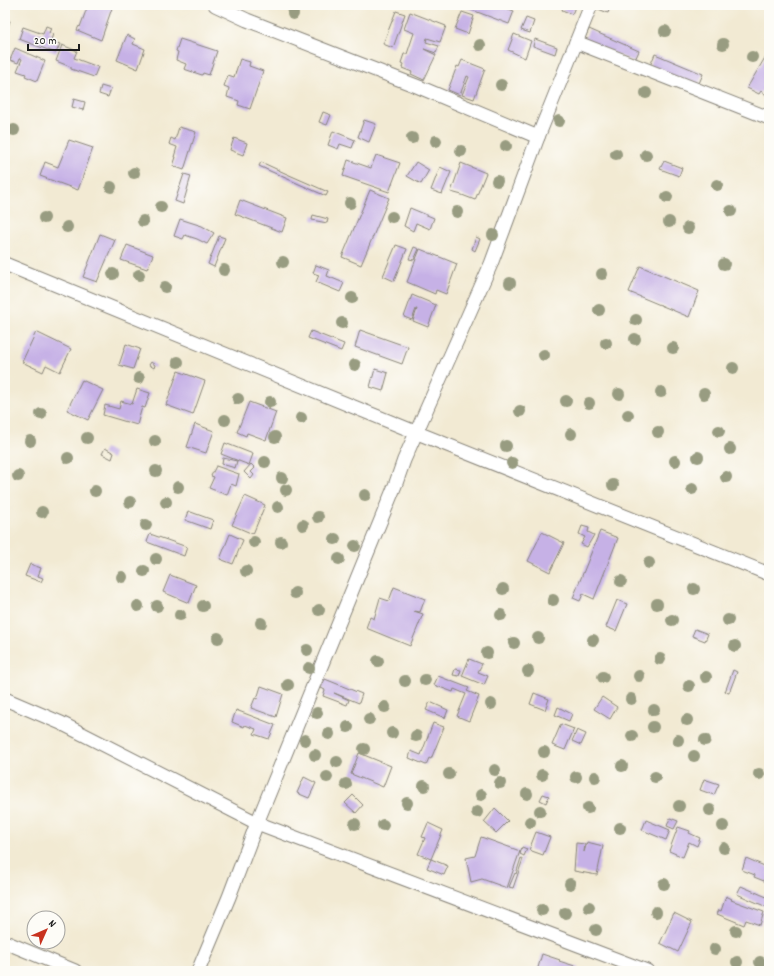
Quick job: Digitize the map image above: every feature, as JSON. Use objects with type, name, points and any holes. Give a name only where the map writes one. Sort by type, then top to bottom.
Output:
[{"type":"street","points":[[215,5],[247,20],[419,87],[538,137]]},
{"type":"street","points":[[198,971],[396,483],[415,432],[491,264],[538,137],[590,5]]},
{"type":"street","points":[[576,42],[769,118]]},
{"type":"street","points":[[5,264],[415,432],[769,574]]},
{"type":"street","points":[[5,699],[61,723],[257,823],[647,971]]},
{"type":"street","points":[[5,942],[75,971]]},
{"type":"building","points":[[88,5],[104,5],[112,8],[101,40],[77,30],[79,26],[80,27]]},
{"type":"building","points":[[465,5],[498,5],[514,11],[509,24],[464,7]]},
{"type":"building","points":[[564,5],[576,5],[572,14],[562,10]]},
{"type":"building","points":[[597,5],[611,5],[608,13],[596,8]]},
{"type":"building","points":[[396,11],[405,14],[393,48],[383,44]]},
{"type":"building","points":[[410,12],[446,26],[440,42],[427,38],[426,42],[439,46],[436,53],[424,49],[436,55],[424,80],[411,74],[412,72],[402,68],[403,64],[401,63],[404,54],[407,54],[414,33],[404,29]]},
{"type":"building","points":[[462,12],[474,16],[468,34],[455,29]]},
{"type":"building","points":[[526,18],[534,21],[530,33],[521,30]]},
{"type":"building","points":[[5,19],[10,21],[5,34]]},
{"type":"building","points":[[46,26],[51,28],[49,33],[53,34],[49,46],[51,41],[60,44],[56,53],[19,39],[23,27],[43,34]]},
{"type":"building","points":[[589,29],[639,51],[634,62],[584,40]]},
{"type":"building","points":[[514,34],[531,41],[525,58],[508,50]]},
{"type":"building","points":[[127,35],[135,39],[133,44],[145,49],[138,69],[117,60]]},
{"type":"building","points":[[180,39],[217,51],[209,75],[203,73],[202,75],[184,69],[186,64],[176,60],[178,52],[176,51]]},
{"type":"building","points":[[535,39],[557,47],[555,54],[533,46]]},
{"type":"building","points":[[62,45],[77,51],[74,58],[98,67],[94,77],[71,69],[71,67],[56,61]]},
{"type":"building","points":[[15,48],[45,61],[37,81],[25,76],[26,74],[17,71],[22,59],[20,58],[18,63],[10,60]]},
{"type":"building","points":[[655,54],[703,74],[697,88],[649,68]]},
{"type":"building","points":[[766,56],[769,58],[769,97],[761,91],[759,94],[747,88]]},
{"type":"building","points":[[240,59],[250,62],[249,66],[263,71],[250,109],[238,105],[239,101],[227,97],[229,88],[224,86],[228,75],[234,77]]},
{"type":"building","points":[[462,60],[485,69],[474,99],[462,95],[469,77],[467,76],[460,95],[448,90],[457,66],[459,67]]},
{"type":"building","points":[[101,86],[111,89],[108,97],[99,94]]},
{"type":"building","points":[[74,99],[85,102],[83,110],[72,107]]},
{"type":"building","points":[[323,112],[331,115],[327,125],[319,122]]},
{"type":"building","points":[[364,120],[376,124],[369,142],[358,137]]},
{"type":"building","points":[[179,127],[196,132],[184,170],[173,166],[177,147],[169,144],[171,138],[175,140]]},
{"type":"building","points":[[333,131],[355,140],[352,148],[340,144],[338,149],[328,145]]},
{"type":"building","points":[[234,138],[247,143],[243,155],[230,150]]},
{"type":"building","points":[[69,140],[93,148],[78,190],[40,176],[45,162],[58,167]]},
{"type":"building","points":[[376,155],[400,163],[389,192],[343,176],[348,160],[371,168]]},
{"type":"building","points":[[664,161],[682,168],[679,176],[660,169]]},
{"type":"building","points":[[261,162],[328,192],[326,196],[272,172],[259,166]]},
{"type":"building","points":[[416,162],[429,170],[421,184],[407,176]]},
{"type":"building","points":[[461,163],[486,173],[475,200],[451,192]]},
{"type":"building","points":[[440,167],[451,172],[442,194],[431,190]]},
{"type":"building","points":[[184,174],[191,176],[183,204],[175,201]]},
{"type":"building","points":[[370,190],[389,198],[361,265],[342,257]]},
{"type":"building","points":[[240,200],[287,218],[282,232],[235,214]]},
{"type":"building","points":[[410,208],[434,218],[430,229],[416,223],[413,231],[404,226]]},
{"type":"building","points":[[313,215],[328,219],[327,223],[312,220]]},
{"type":"building","points":[[180,219],[202,226],[214,233],[207,244],[185,235],[183,239],[174,236]]},
{"type":"building","points":[[100,234],[115,240],[97,282],[83,277]]},
{"type":"building","points":[[219,236],[225,238],[214,267],[208,264]]},
{"type":"building","points":[[476,237],[480,239],[475,251],[472,249]]},
{"type":"building","points":[[127,245],[153,255],[147,269],[121,260]]},
{"type":"building","points":[[396,245],[407,249],[394,281],[383,276]]},
{"type":"building","points":[[414,247],[419,249],[414,260],[409,259]]},
{"type":"building","points":[[420,249],[457,264],[446,294],[436,290],[435,294],[407,282]]},
{"type":"building","points":[[316,265],[329,270],[327,276],[344,283],[340,292],[316,282],[319,275],[313,273]]},
{"type":"building","points":[[640,266],[699,291],[689,317],[629,292]]},
{"type":"building","points":[[412,295],[436,305],[428,327],[413,321],[417,309],[412,320],[404,317]]},
{"type":"building","points":[[360,330],[408,347],[402,364],[355,347]]},
{"type":"building","points":[[311,331],[344,344],[341,351],[308,338]]},
{"type":"building","points":[[36,332],[71,349],[60,372],[46,365],[43,372],[22,362]]},
{"type":"building","points":[[126,344],[140,349],[133,369],[119,365]]},
{"type":"building","points":[[151,362],[155,365],[154,368],[149,365]]},
{"type":"building","points":[[375,369],[388,373],[383,391],[370,387]]},
{"type":"building","points":[[178,371],[205,381],[193,415],[166,405]]},
{"type":"building","points":[[82,380],[103,390],[88,420],[67,410]]},
{"type":"building","points":[[137,389],[150,393],[145,408],[142,407],[137,425],[103,415],[105,405],[119,409],[121,401],[132,404]]},
{"type":"building","points":[[249,402],[276,412],[266,440],[247,433],[246,436],[237,432]]},
{"type":"building","points":[[195,424],[214,431],[206,453],[187,447]]},
{"type":"building","points":[[225,443],[253,454],[249,465],[221,454]]},
{"type":"building","points":[[105,448],[114,453],[112,459],[102,454]]},
{"type":"building","points":[[223,458],[237,461],[235,468],[222,464]]},
{"type":"building","points":[[251,464],[255,468],[251,472],[254,475],[251,479],[244,472]]},
{"type":"building","points":[[216,466],[239,474],[236,486],[231,484],[227,495],[209,488],[214,477],[211,476]]},
{"type":"building","points":[[245,496],[265,505],[253,534],[232,525]]},
{"type":"building","points":[[188,511],[213,520],[210,529],[185,520]]},
{"type":"building","points":[[582,526],[589,528],[588,532],[594,535],[587,547],[581,544],[585,537],[579,534]]},
{"type":"building","points":[[600,531],[618,538],[594,599],[583,594],[580,601],[573,598]]},
{"type":"building","points":[[542,532],[564,543],[550,572],[528,561]]},
{"type":"building","points":[[150,534],[187,547],[184,556],[147,542]]},
{"type":"building","points":[[230,534],[243,540],[233,564],[220,559]]},
{"type":"building","points":[[30,564],[41,568],[38,576],[43,578],[41,582],[25,576]]},
{"type":"building","points":[[170,575],[196,585],[189,603],[163,592]]},
{"type":"building","points":[[394,587],[425,599],[420,612],[414,611],[423,614],[410,646],[366,628],[370,617],[374,619],[380,598],[389,601]]},
{"type":"building","points":[[617,600],[627,604],[616,631],[606,627]]},
{"type":"building","points":[[695,629],[708,634],[705,641],[692,636]]},
{"type":"building","points":[[469,659],[482,664],[478,672],[488,676],[484,685],[462,676]]},
{"type":"building","points":[[455,669],[461,670],[459,676],[453,675]]},
{"type":"building","points":[[733,670],[737,672],[729,693],[725,692]]},
{"type":"building","points":[[438,676],[469,688],[467,691],[479,696],[469,721],[457,716],[466,694],[454,689],[453,692],[434,685]]},
{"type":"building","points":[[325,679],[362,694],[359,703],[334,693],[349,700],[347,705],[323,696],[325,690],[321,688]]},
{"type":"building","points":[[261,686],[283,694],[276,717],[251,708],[255,698],[257,699]]},
{"type":"building","points":[[534,693],[549,699],[545,710],[530,704]]},
{"type":"building","points":[[602,697],[617,707],[610,719],[594,709]]},
{"type":"building","points":[[430,702],[448,710],[445,718],[426,710]]},
{"type":"building","points":[[558,707],[572,714],[569,721],[555,715]]},
{"type":"building","points":[[236,710],[275,725],[269,739],[254,734],[256,729],[245,725],[244,727],[232,722]]},
{"type":"building","points":[[433,723],[444,727],[431,759],[429,758],[426,765],[409,758],[411,751],[421,755]]},
{"type":"building","points":[[561,724],[574,729],[565,750],[552,745]]},
{"type":"building","points":[[577,730],[586,734],[581,745],[572,741]]},
{"type":"building","points":[[359,753],[391,766],[383,787],[351,774]]},
{"type":"building","points":[[304,777],[316,783],[309,798],[297,793]]},
{"type":"building","points":[[704,779],[719,784],[714,795],[700,790]]},
{"type":"building","points":[[543,794],[549,796],[546,803],[540,800]]},
{"type":"building","points":[[353,795],[363,805],[356,813],[345,803]]},
{"type":"building","points":[[495,808],[508,821],[496,833],[484,822]]},
{"type":"building","points":[[670,818],[678,821],[674,829],[667,826]]},
{"type":"building","points":[[646,820],[670,830],[666,840],[642,830]]},
{"type":"building","points":[[428,823],[443,830],[431,859],[418,854],[425,838],[422,837]]},
{"type":"building","points":[[678,827],[690,831],[689,833],[700,838],[697,846],[689,842],[683,857],[669,851]]},
{"type":"building","points":[[536,832],[550,837],[543,855],[529,850]]},
{"type":"building","points":[[481,837],[520,851],[507,888],[482,879],[471,882],[466,858],[475,856]]},
{"type":"building","points":[[587,842],[603,846],[597,875],[574,871],[576,843],[585,844],[584,852]]},
{"type":"building","points":[[522,847],[527,849],[524,856],[520,854]]},
{"type":"building","points":[[521,858],[523,859],[513,888],[509,887],[515,873],[516,874]]},
{"type":"building","points":[[746,858],[769,868],[769,883],[742,870]]},
{"type":"building","points":[[431,859],[448,866],[444,875],[427,868]]},
{"type":"building","points":[[741,886],[769,898],[769,908],[737,894]]},
{"type":"building","points":[[726,896],[732,899],[731,900],[764,912],[760,925],[746,920],[744,925],[717,914],[719,910],[721,911]]},
{"type":"building","points":[[674,913],[692,922],[678,952],[660,943]]},
{"type":"building","points":[[542,954],[578,967],[577,971],[537,971]]}]
